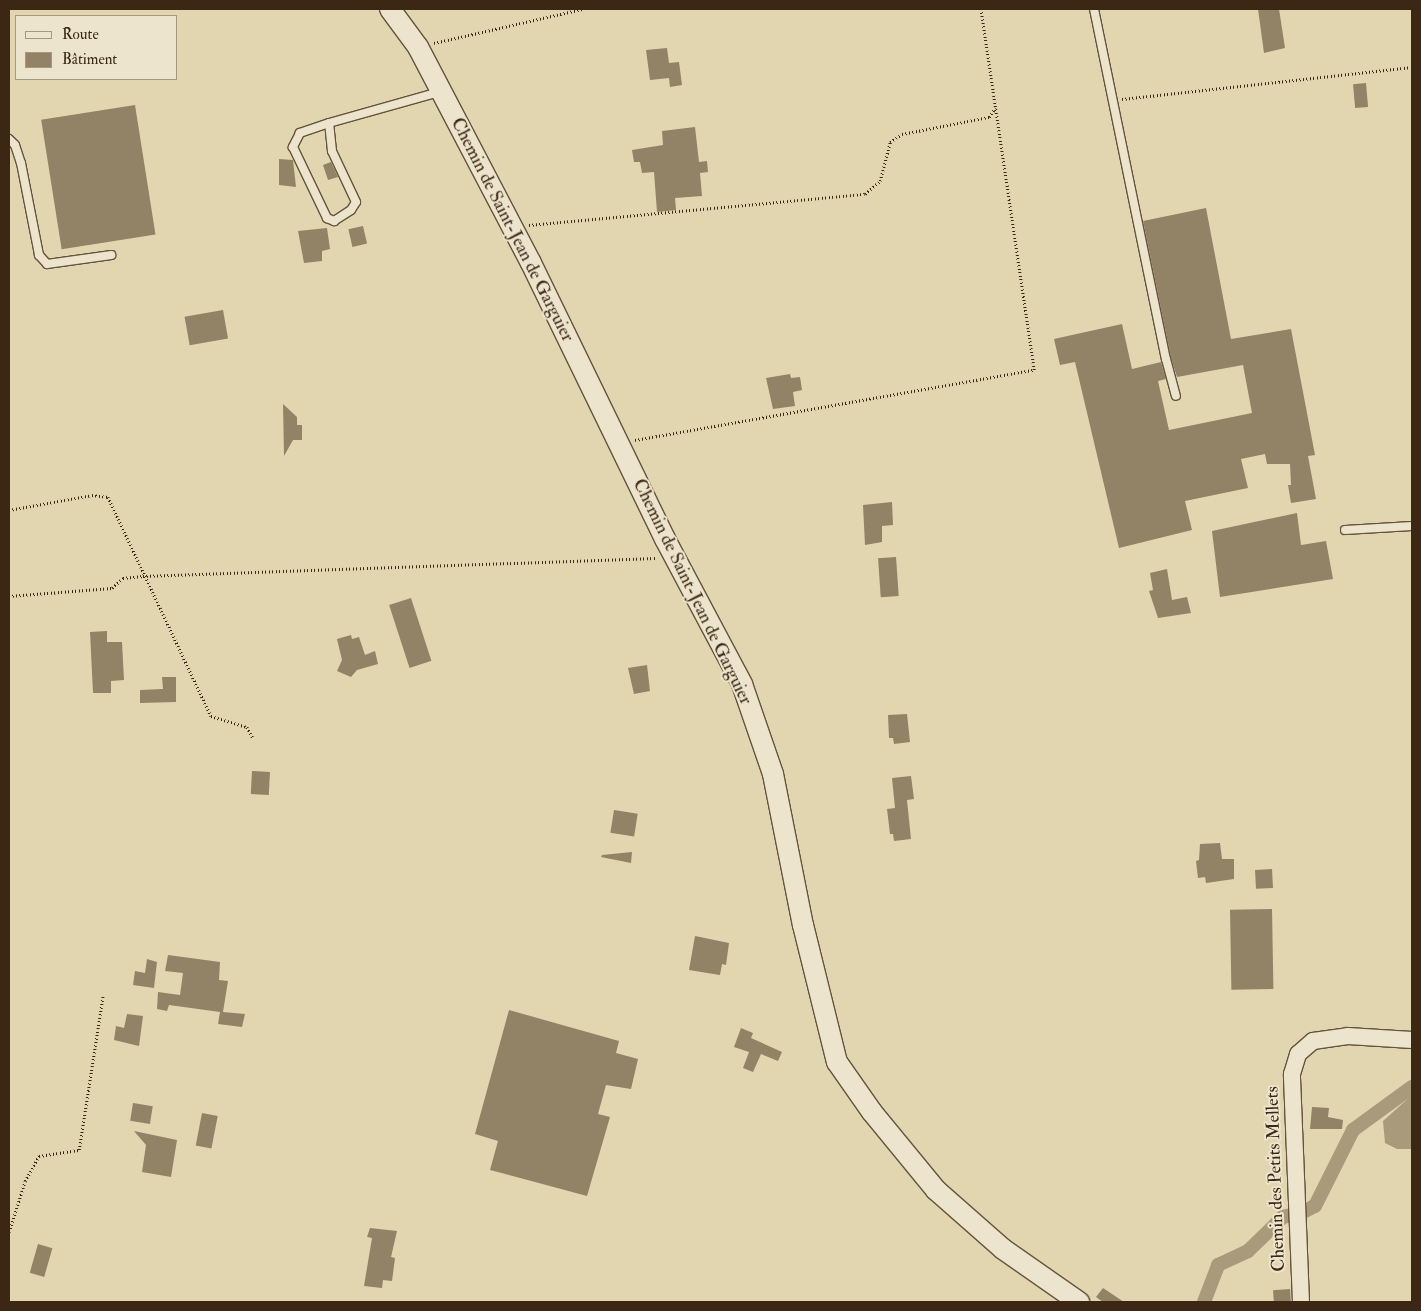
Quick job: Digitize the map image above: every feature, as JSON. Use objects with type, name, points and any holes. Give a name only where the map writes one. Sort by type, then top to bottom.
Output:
[{"type":"street","name":"Chemin de Saint-Jean de Garguier","points":[[390,9],[418,47],[512,227],[675,557],[742,684],[773,774],[803,925],[837,1062],[872,1112],[936,1190],[1003,1250],[1079,1302]]},
{"type":"street","name":"Chemin des Petits Mellets","points":[[1301,1302],[1292,1074],[1298,1054],[1313,1041],[1348,1036],[1412,1040]]},
{"type":"lane","points":[[1094,9],[1166,359],[1176,396]]},
{"type":"lane","points":[[329,123],[332,151],[356,202],[351,210],[334,221],[326,218],[293,147],[300,132],[329,123],[441,92]]},
{"type":"lane","points":[[9,138],[15,145],[21,163],[39,255],[47,264],[111,255]]},
{"type":"lane","points":[[1345,530],[1412,526]]},
{"type":"path","points":[[418,47],[583,9]]},
{"type":"path","points":[[619,443],[1034,370],[981,9]]},
{"type":"path","points":[[1113,100],[1412,67]]},
{"type":"path","points":[[512,227],[865,194],[880,181],[890,142],[902,134],[989,118],[995,107]]},
{"type":"path","points":[[9,510],[92,495],[108,497],[211,716],[247,727],[253,738]]},
{"type":"path","points":[[9,596],[112,588],[123,578],[144,576],[675,557]]},
{"type":"path","points":[[9,1232],[25,1181],[39,1156],[79,1150],[103,995]]},
{"type":"shaded area","points":[[1412,1095],[1412,1149],[1397,1149],[1385,1143],[1383,1121]]},
{"type":"building","points":[[1258,9],[1279,9],[1285,48],[1264,53]]},
{"type":"building","points":[[667,48],[669,63],[679,62],[682,85],[670,87],[669,78],[650,80],[646,50]]},
{"type":"building","points":[[1366,83],[1368,107],[1355,108],[1353,84]]},
{"type":"building","points":[[135,105],[155,234],[62,249],[41,120]]},
{"type":"building","points":[[695,127],[699,162],[707,161],[708,172],[700,173],[702,196],[675,198],[676,210],[657,212],[654,172],[642,173],[640,162],[634,162],[632,150],[663,145],[662,131]]},
{"type":"building","points":[[279,159],[293,160],[296,187],[279,185]]},
{"type":"building","points":[[331,162],[338,177],[328,180],[323,165]]},
{"type":"building","points":[[1206,208],[1231,339],[1291,329],[1315,455],[1308,456],[1316,499],[1291,503],[1288,485],[1291,485],[1290,464],[1267,464],[1265,454],[1241,459],[1248,488],[1185,501],[1192,530],[1119,548],[1075,362],[1060,365],[1054,339],[1122,324],[1132,369],[1161,362],[1166,379],[1158,381],[1169,430],[1252,413],[1243,365],[1177,377],[1171,358],[1143,221]]},
{"type":"building","points":[[363,226],[367,244],[352,247],[348,229]]},
{"type":"building","points":[[327,228],[330,249],[322,251],[322,261],[304,263],[298,231]]},
{"type":"building","points":[[223,310],[228,339],[190,345],[185,317]]},
{"type":"building","points":[[790,374],[791,378],[800,377],[802,390],[793,392],[795,406],[773,409],[766,378]]},
{"type":"building","points":[[283,404],[297,417],[297,425],[302,425],[302,440],[293,440],[284,456]]},
{"type":"building","points":[[892,502],[893,525],[882,526],[882,542],[865,545],[863,505]]},
{"type":"building","points":[[1297,513],[1301,545],[1326,541],[1333,579],[1220,597],[1212,531]]},
{"type":"building","points":[[896,557],[899,596],[881,597],[878,558]]},
{"type":"building","points":[[1167,569],[1172,600],[1187,597],[1191,613],[1158,618],[1149,591],[1153,590],[1150,573]]},
{"type":"building","points":[[411,598],[431,661],[410,668],[389,605]]},
{"type":"building","points":[[107,631],[107,642],[122,642],[124,680],[111,681],[111,693],[93,693],[90,632]]},
{"type":"building","points":[[351,635],[352,639],[359,637],[365,655],[375,651],[378,664],[357,670],[351,677],[337,671],[342,660],[337,639]]},
{"type":"building","points":[[647,665],[650,691],[634,694],[628,668]]},
{"type":"building","points":[[162,677],[176,677],[176,702],[140,703],[140,690],[163,689]]},
{"type":"building","points":[[907,714],[910,742],[894,744],[893,738],[889,738],[888,715]]},
{"type":"building","points":[[252,771],[270,772],[269,795],[251,794]]},
{"type":"building","points":[[911,776],[914,799],[907,800],[911,839],[894,841],[893,834],[890,834],[887,809],[895,808],[892,778]]},
{"type":"building","points":[[614,810],[638,814],[634,836],[610,833]]},
{"type":"building","points":[[1220,843],[1222,859],[1234,859],[1234,879],[1206,883],[1205,877],[1198,878],[1196,861],[1199,860],[1200,844]]},
{"type":"building","points":[[632,852],[631,863],[601,857],[602,855]]},
{"type":"building","points":[[1272,869],[1273,888],[1256,889],[1255,870]]},
{"type":"building","points":[[1272,909],[1273,989],[1231,990],[1230,910]]},
{"type":"building","points":[[695,936],[729,943],[726,965],[722,964],[720,975],[689,970]]},
{"type":"building","points":[[168,955],[220,962],[219,980],[228,981],[223,1012],[245,1014],[242,1027],[218,1024],[220,1012],[169,1005],[167,1011],[157,1009],[158,992],[180,995],[183,973],[165,971]]},
{"type":"building","points":[[147,959],[157,962],[154,988],[133,985],[135,971],[145,973]]},
{"type":"building","points":[[509,1010],[619,1041],[616,1053],[638,1059],[631,1089],[606,1085],[598,1114],[610,1117],[587,1196],[490,1170],[498,1141],[475,1134]]},
{"type":"building","points":[[127,1014],[143,1016],[139,1046],[114,1040],[116,1026],[124,1028]]},
{"type":"building","points":[[741,1028],[753,1033],[751,1038],[782,1052],[778,1061],[761,1054],[753,1072],[743,1068],[749,1052],[734,1047]]},
{"type":"building","points":[[133,1103],[153,1106],[150,1124],[130,1121]]},
{"type":"building","points":[[1312,1107],[1329,1108],[1328,1117],[1343,1120],[1342,1129],[1310,1129]]},
{"type":"building","points":[[202,1113],[218,1116],[211,1148],[196,1145]]},
{"type":"building","points":[[134,1131],[177,1140],[171,1177],[142,1172],[146,1145]]},
{"type":"building","points":[[370,1228],[397,1231],[391,1257],[395,1258],[392,1281],[383,1280],[382,1288],[364,1286],[372,1238],[367,1237]]},
{"type":"building","points":[[38,1244],[52,1248],[44,1277],[30,1273]]},
{"type":"building","points":[[1103,1288],[1124,1302],[1103,1302],[1096,1297]]},
{"type":"building","points":[[1290,1289],[1291,1302],[1274,1302],[1273,1290]]},
{"type":"waterway","points":[[1303,1212],[1315,1206],[1353,1130],[1412,1087]]},
{"type":"waterway","points":[[1204,1302],[1218,1265],[1248,1251],[1283,1217],[1294,1214]]}]
